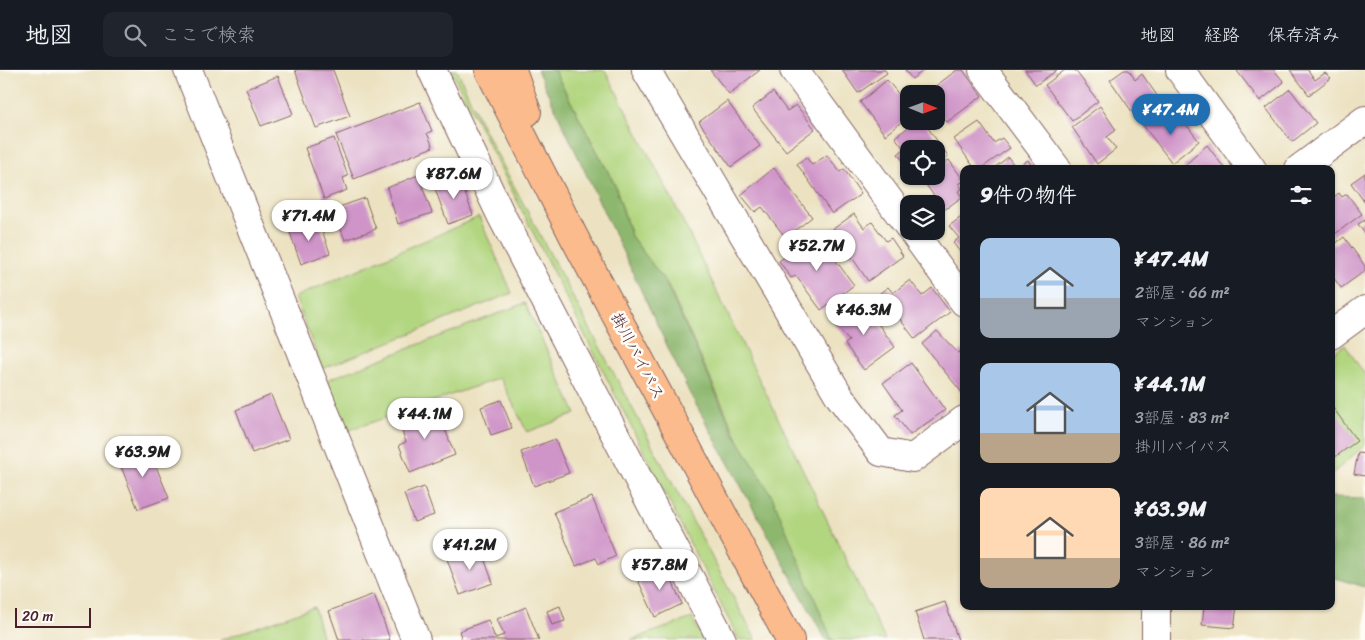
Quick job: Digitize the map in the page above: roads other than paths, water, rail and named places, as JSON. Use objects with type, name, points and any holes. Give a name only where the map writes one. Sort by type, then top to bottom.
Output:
[{"type":"highway","name":"掛川バイパス","points":[[489,70],[574,237],[790,640]]},
{"type":"highway","points":[[512,70],[574,237]]},
{"type":"street","points":[[188,70],[416,640]]},
{"type":"street","points":[[432,70],[501,215],[722,640]]},
{"type":"street","points":[[646,70],[840,397],[881,452],[914,458],[960,423]]},
{"type":"street","points":[[794,70],[900,215]]},
{"type":"street","points":[[982,70],[1054,165]]},
{"type":"street","points":[[1180,70],[1249,165]]},
{"type":"street","points":[[1304,165],[1365,120]]},
{"type":"street","points":[[919,240],[960,297]]},
{"type":"street","points":[[1335,332],[1365,310]]},
{"type":"street","points":[[1156,610],[1156,640]]}]
